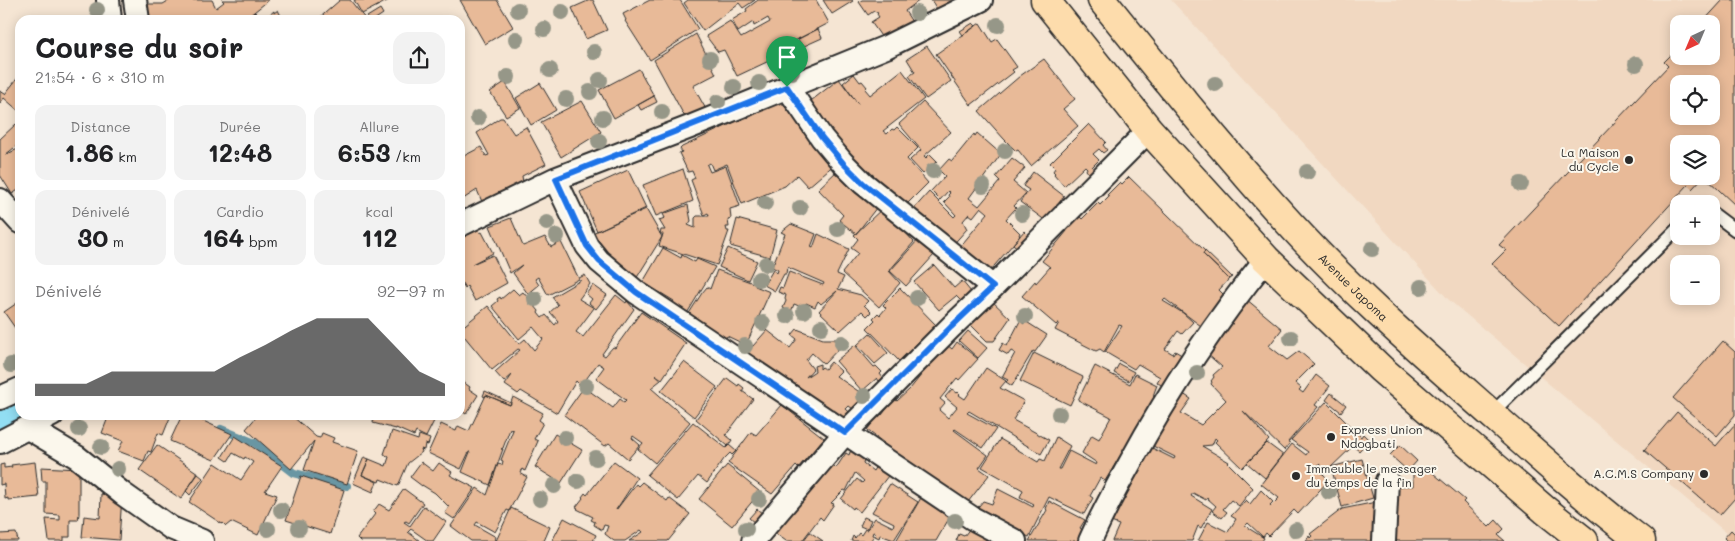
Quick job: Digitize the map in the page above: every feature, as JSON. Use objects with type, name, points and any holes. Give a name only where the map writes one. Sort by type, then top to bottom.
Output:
[{"type":"main road","points":[[1045,0],[1149,130],[1266,259],[1381,369],[1545,510],[1584,541]]},
{"type":"main road","name":"Avenue Japoma","points":[[1102,0],[1192,112],[1291,224],[1360,295],[1450,378],[1557,472],[1641,541]]},
{"type":"street","points":[[108,0],[110,15]]},
{"type":"street","points":[[135,0],[137,15]]},
{"type":"street","points":[[465,223],[556,179],[886,47],[981,0]]},
{"type":"street","points":[[787,87],[822,138],[849,170],[993,287]]},
{"type":"street","points":[[753,541],[845,433],[1149,130]]},
{"type":"street","points":[[556,179],[587,246],[599,261],[636,292],[972,518],[1015,541]]},
{"type":"street","points":[[0,200],[15,216]]},
{"type":"street","points":[[1090,541],[1101,516],[1149,428],[1193,355],[1266,259]]},
{"type":"street","points":[[0,398],[15,391]]},
{"type":"street","points":[[0,442],[43,420]]},
{"type":"street","points":[[28,428],[77,457],[123,494],[171,528],[202,541]]},
{"type":"street","points":[[1384,541],[1386,481]]},
{"type":"lane","points":[[1720,219],[1735,230]]},
{"type":"lane","points":[[1491,414],[1670,236]]},
{"type":"shaded area","points":[[1171,0],[1735,0],[1735,540],[1449,300]]},
{"type":"building","points":[[170,0],[212,0],[216,8],[224,2],[222,0],[269,0],[250,15],[144,15],[147,4],[163,4]]},
{"type":"building","points":[[340,0],[350,0],[362,15],[323,15]]},
{"type":"building","points":[[354,0],[389,0],[362,14]]},
{"type":"building","points":[[460,0],[497,0],[513,27],[485,44]]},
{"type":"building","points":[[593,0],[607,30],[586,39],[572,8]]},
{"type":"building","points":[[650,0],[680,0],[698,29],[650,60],[625,21],[623,14]]},
{"type":"building","points":[[688,0],[755,0],[743,8],[739,3],[703,31],[684,3]]},
{"type":"building","points":[[758,0],[816,0],[829,23],[783,47],[786,53],[737,76],[724,50],[718,52],[706,36],[730,21],[741,38],[770,22],[768,18],[754,26],[753,22],[738,32],[732,20],[747,11],[746,9]]},
{"type":"building","points":[[823,0],[852,0],[853,1],[832,14]]},
{"type":"building","points":[[862,0],[920,0],[905,11],[914,25],[885,42],[871,22],[879,17],[878,13],[874,11],[868,15],[859,2]]},
{"type":"building","points":[[931,0],[955,0],[939,12]]},
{"type":"building","name":"La Maison du Cycle","points":[[1723,0],[1735,0],[1735,205],[1714,185],[1720,185],[1720,135],[1670,135],[1670,185],[1688,185],[1679,195],[1670,195],[1670,205],[1559,326],[1492,264],[1506,250],[1499,245],[1668,66],[1664,62],[1670,56],[1670,65],[1720,65],[1720,15],[1709,15]]},
{"type":"building","points":[[380,9],[383,14],[382,15],[370,15]]},
{"type":"building","points":[[278,10],[280,15],[269,15],[274,11],[274,13]]},
{"type":"building","points":[[973,23],[976,26],[963,35],[960,31]]},
{"type":"building","points":[[980,23],[992,42],[997,39],[1017,67],[1012,70],[1014,72],[971,105],[936,54]]},
{"type":"building","points":[[818,29],[822,38],[802,47],[798,39]]},
{"type":"building","points":[[696,34],[716,74],[693,86],[707,111],[687,121],[654,60]]},
{"type":"building","points":[[927,46],[951,81],[926,99],[909,76],[915,72],[907,59]]},
{"type":"building","points":[[1044,59],[1075,99],[1063,109],[1078,126],[1031,166],[1018,150],[1016,151],[1004,139],[979,111],[1020,76]]},
{"type":"building","points":[[639,69],[654,96],[614,118],[599,90]]},
{"type":"building","points":[[902,70],[924,99],[883,131],[887,134],[897,127],[918,148],[907,159],[928,183],[905,206],[882,183],[879,186],[841,147],[807,104],[839,79],[858,104],[843,83],[854,74],[867,87],[865,89],[870,95]]},
{"type":"building","points":[[15,81],[15,108],[4,98],[0,103],[0,91],[5,94]]},
{"type":"building","points":[[505,82],[520,108],[506,116],[490,92]]},
{"type":"building","points":[[540,83],[556,110],[531,125],[516,98]]},
{"type":"building","points":[[654,96],[657,102],[641,110],[638,105]]},
{"type":"building","points":[[582,101],[601,132],[561,157],[541,122]]},
{"type":"building","points":[[780,101],[802,130],[804,129],[836,163],[808,187],[797,175],[785,186],[742,204],[727,164],[713,170],[710,163],[707,165],[710,172],[726,166],[740,206],[730,209],[731,219],[728,220],[729,227],[726,227],[727,231],[729,231],[717,265],[659,246],[663,234],[660,234],[661,230],[665,230],[659,220],[665,218],[663,214],[688,205],[691,221],[688,225],[695,228],[695,218],[697,216],[709,216],[708,213],[704,215],[691,180],[695,178],[692,171],[688,172],[679,153],[682,152],[680,149]]},
{"type":"building","points":[[923,102],[951,132],[924,156],[926,158],[930,154],[937,161],[923,174],[910,160],[921,150],[899,124]]},
{"type":"building","points":[[500,118],[503,118],[514,134],[526,127],[546,164],[522,176],[523,182],[483,204],[477,190],[465,198],[465,155],[481,147],[486,156],[489,155],[477,133]]},
{"type":"building","points":[[1089,124],[1106,142],[1103,145],[1107,150],[1103,153],[1099,149],[1093,154],[1099,160],[1092,167],[1095,170],[1090,175],[1085,166],[1064,186],[1054,174],[1055,168],[1050,163]]},
{"type":"building","points":[[15,125],[15,147],[5,155],[15,150],[15,192],[12,194],[0,175],[0,139]]},
{"type":"building","points":[[977,133],[1001,154],[969,198],[979,206],[1000,181],[996,177],[1012,158],[1025,168],[1013,182],[1026,193],[1014,206],[1016,208],[1006,219],[1020,233],[1020,236],[988,273],[958,249],[988,213],[981,207],[973,217],[969,214],[963,221],[967,229],[950,248],[912,211],[929,192],[954,217],[956,215],[944,202],[949,197],[950,193],[948,191],[940,200],[931,191],[945,176],[939,170],[949,159],[952,161],[974,134],[975,136]]},
{"type":"building","points":[[683,169],[693,201],[656,216],[643,185]]},
{"type":"building","points":[[839,169],[877,207],[856,234],[839,220],[843,215],[818,189]]},
{"type":"building","points":[[628,170],[646,208],[597,231],[580,192]]},
{"type":"building","points":[[1033,172],[1064,196],[1046,221],[1020,202],[1029,190],[1023,186]]},
{"type":"building","points":[[1129,177],[1205,251],[1203,254],[1229,279],[1219,290],[1226,297],[1201,326],[1165,299],[1163,301],[1183,313],[1193,322],[1182,334],[1178,331],[1165,349],[1173,354],[1175,351],[1185,357],[1166,389],[1157,382],[1160,377],[1138,364],[1134,369],[1105,352],[1122,326],[1119,325],[1104,352],[1100,349],[1096,351],[1055,330],[1059,323],[1056,325],[1022,296],[1050,267],[1042,261],[1067,231],[1064,227],[1076,213],[1082,219],[1098,203],[1100,205],[1120,182],[1122,184]]},
{"type":"building","points":[[883,208],[914,242],[889,271],[900,283],[879,307],[842,273],[858,253],[851,248],[858,239],[854,235]]},
{"type":"building","points":[[646,209],[662,237],[636,279],[588,235]]},
{"type":"building","points":[[511,218],[523,246],[545,237],[551,247],[561,242],[579,279],[548,295],[538,277],[535,279],[539,285],[528,294],[513,273],[522,265],[510,273],[490,226]]},
{"type":"building","points":[[737,219],[777,230],[770,257],[730,246]]},
{"type":"building","points":[[791,224],[816,234],[811,247],[813,248],[818,234],[849,249],[837,274],[844,277],[838,289],[861,295],[868,301],[864,305],[871,312],[867,316],[862,311],[840,331],[819,311],[837,291],[821,304],[818,301],[815,307],[806,303],[804,308],[794,304],[791,312],[783,308],[786,295],[778,292],[780,287],[783,288],[789,272],[823,285],[824,283],[787,267],[786,274],[784,274],[775,291],[764,285],[773,270],[777,273],[778,270],[772,267],[785,234],[781,232]]},
{"type":"building","points":[[479,229],[493,253],[472,264],[493,255],[507,283],[475,301],[467,286],[465,288],[465,234],[467,235]]},
{"type":"building","points":[[1024,231],[1033,240],[1022,252],[1013,244]]},
{"type":"building","points":[[918,240],[936,247],[931,252],[934,255],[906,286],[890,271]]},
{"type":"building","points":[[663,248],[681,258],[682,255],[695,262],[697,259],[715,267],[686,315],[670,306],[674,301],[643,282]]},
{"type":"building","points":[[728,248],[757,261],[748,280],[719,267]]},
{"type":"building","points":[[1205,251],[1232,277],[1229,279],[1203,254]]},
{"type":"building","points":[[934,265],[954,288],[962,281],[971,292],[961,301],[956,296],[939,310],[914,282]]},
{"type":"building","points":[[717,270],[756,284],[755,286],[770,292],[746,345],[727,336],[724,341],[695,326],[698,320],[688,315],[707,287],[710,289]]},
{"type":"building","points":[[585,275],[590,284],[579,299],[594,308],[576,332],[583,337],[616,295],[626,303],[627,301],[634,309],[602,354],[605,356],[613,347],[615,348],[641,312],[686,343],[662,379],[656,375],[661,380],[651,388],[690,422],[655,463],[638,449],[643,443],[633,436],[632,438],[640,445],[628,459],[609,443],[605,446],[564,415],[584,387],[613,408],[620,399],[624,402],[626,400],[596,378],[604,367],[598,363],[581,386],[576,381],[557,413],[521,391],[518,394],[505,385],[512,375],[504,382],[495,372],[520,350],[518,349],[492,370],[465,337],[465,325],[488,306],[519,344],[525,339],[534,350],[543,339],[533,327],[519,339],[492,306],[498,301],[497,299],[500,297],[501,299],[513,289],[519,295],[523,292],[539,311],[538,313],[542,318],[546,315],[555,325],[558,321],[550,312],[558,305],[552,297],[581,280],[579,278]]},
{"type":"building","points":[[593,285],[607,295],[596,309],[589,303],[592,299],[586,294]]},
{"type":"building","points":[[900,288],[937,326],[899,361],[867,328],[875,320],[873,318],[878,313],[880,315],[886,308],[883,305]]},
{"type":"building","points":[[1246,299],[1282,329],[1269,346],[1287,360],[1299,351],[1314,364],[1295,383],[1301,388],[1299,390],[1303,393],[1316,375],[1330,386],[1315,405],[1318,407],[1288,442],[1290,443],[1284,450],[1243,411],[1269,440],[1242,468],[1215,442],[1217,440],[1215,438],[1212,445],[1202,446],[1229,462],[1253,488],[1239,506],[1231,500],[1223,509],[1227,512],[1222,518],[1212,511],[1216,506],[1207,498],[1206,500],[1193,493],[1191,496],[1212,509],[1201,528],[1198,526],[1192,541],[1112,541],[1119,525],[1111,522],[1148,446],[1174,459],[1175,457],[1149,444],[1180,392],[1191,399],[1181,413],[1201,425],[1226,400],[1211,384],[1213,375],[1222,367],[1206,353]]},
{"type":"building","points":[[991,300],[1010,318],[994,341],[987,341],[969,323]]},
{"type":"building","points":[[15,304],[15,328],[4,312]]},
{"type":"building","points":[[1020,321],[1024,324],[1025,321],[1047,335],[1035,352],[1033,351],[1012,386],[1006,382],[1008,380],[1002,377],[1015,353],[1011,351],[1008,355],[999,350],[1003,343],[1007,346]]},
{"type":"building","points":[[797,329],[823,339],[836,339],[837,342],[841,342],[842,345],[824,364],[812,353],[806,360],[813,369],[806,377],[815,371],[814,366],[820,364],[820,369],[822,367],[825,369],[831,362],[841,371],[836,376],[861,393],[859,395],[862,400],[853,409],[849,406],[846,409],[855,417],[847,424],[746,354],[767,330],[790,348],[797,339],[792,335]]},
{"type":"building","points":[[968,331],[987,348],[978,358],[959,341]]},
{"type":"building","points":[[870,333],[888,353],[875,364],[857,345]]},
{"type":"building","points":[[1723,341],[1735,352],[1735,415],[1717,436],[1673,398]]},
{"type":"building","points":[[957,342],[978,359],[959,380],[957,378],[940,399],[945,403],[939,410],[948,418],[957,407],[945,397],[952,389],[965,399],[986,368],[1006,381],[1000,388],[1024,401],[1013,420],[1049,440],[1041,454],[969,411],[967,413],[996,429],[983,448],[954,430],[988,455],[979,468],[989,475],[968,502],[877,452],[884,443],[867,430],[880,413],[882,415],[888,407],[885,405],[892,397],[897,401],[910,389],[946,344],[952,349]]},
{"type":"building","points":[[855,345],[874,367],[876,366],[882,372],[880,374],[883,378],[879,381],[877,378],[862,391],[836,361]]},
{"type":"building","points":[[1034,353],[1083,377],[1070,405],[1020,381]]},
{"type":"building","points":[[684,362],[717,387],[694,417],[661,391]]},
{"type":"building","points":[[1119,364],[1134,372],[1129,381],[1114,373]]},
{"type":"building","points":[[1095,366],[1130,384],[1135,374],[1157,385],[1153,396],[1155,397],[1138,431],[1136,430],[1105,481],[1100,478],[1090,496],[1093,498],[1084,514],[1049,497],[1029,537],[975,511],[983,501],[992,504],[998,489],[1033,507],[1034,504],[1020,497],[1023,490],[982,467],[1000,439],[1038,462],[1040,459],[1045,461],[1056,437],[1070,446],[1058,469],[1060,469],[1069,451],[1096,465],[1097,463],[1082,453],[1092,435],[1099,439],[1111,417],[1078,400]]},
{"type":"building","points":[[727,378],[744,388],[742,391],[753,399],[726,435],[732,440],[728,446],[696,419]]},
{"type":"building","points":[[465,384],[478,395],[465,413]]},
{"type":"building","points":[[485,391],[511,403],[510,405],[486,395],[485,397],[483,396]]},
{"type":"building","points":[[1331,393],[1346,405],[1341,412],[1326,400]]},
{"type":"building","points":[[486,395],[510,405],[513,397],[543,413],[539,420],[543,423],[534,439],[538,441],[525,471],[522,469],[520,473],[527,477],[509,511],[507,510],[495,532],[477,522],[475,525],[496,537],[494,541],[471,541],[451,526],[477,488],[487,495],[498,464],[502,465],[503,461],[501,460],[513,430],[510,429],[501,449],[503,449],[490,485],[462,472],[470,452],[461,469],[428,453],[441,424],[456,431],[458,426],[469,431]]},
{"type":"building","name":"Immeuble le messager du temps de la fin","points":[[1326,402],[1361,437],[1363,434],[1369,440],[1359,451],[1353,446],[1327,471],[1319,464],[1316,467],[1329,480],[1298,514],[1294,510],[1269,536],[1266,533],[1263,537],[1248,523],[1245,526],[1264,538],[1262,541],[1198,541],[1208,522],[1228,532],[1236,519],[1231,516],[1246,500],[1250,504],[1261,490],[1273,502],[1271,506],[1279,498],[1261,484],[1292,444],[1306,455],[1308,452],[1291,440]]},
{"type":"building","points":[[782,405],[824,438],[772,494],[728,463],[751,432],[756,435]]},
{"type":"building","name":"A.C.M.S Company","points":[[1677,412],[1716,446],[1735,424],[1735,498],[1720,515],[1644,450]]},
{"type":"building","points":[[107,420],[169,420],[163,435],[158,433],[151,452],[148,451],[144,461],[118,451],[123,441],[102,433]]},
{"type":"building","points":[[180,420],[201,420],[232,434],[214,460],[170,441]]},
{"type":"building","points":[[254,420],[297,420],[316,437],[320,438],[322,433],[334,438],[332,442],[358,451],[347,484],[304,470],[314,441],[291,469],[246,429]]},
{"type":"building","points":[[373,420],[434,420],[426,437],[416,432],[414,436],[396,428],[373,423]]},
{"type":"building","points":[[693,422],[726,448],[729,445],[736,451],[732,455],[730,453],[724,459],[707,483],[698,476],[678,500],[647,475]]},
{"type":"building","points":[[392,431],[418,440],[419,435],[430,439],[428,445],[425,444],[424,450],[421,449],[422,452],[408,463],[398,486],[380,479],[379,482],[362,475],[369,459],[386,466],[389,457],[384,454]]},
{"type":"building","points":[[555,434],[582,450],[561,483],[535,467]]},
{"type":"building","points":[[235,436],[282,466],[265,491],[277,495],[258,535],[231,522],[226,526],[189,502],[215,463],[241,480],[253,462],[233,453],[228,461],[222,457]]},
{"type":"building","points":[[1267,443],[1283,455],[1265,478],[1247,463]]},
{"type":"building","points":[[157,445],[198,473],[181,499],[139,470]]},
{"type":"building","points":[[1400,445],[1417,461],[1408,471],[1390,455]]},
{"type":"building","points":[[855,450],[865,456],[863,463],[873,471],[876,466],[888,476],[860,512],[841,499],[857,479],[862,483],[864,481],[855,473],[846,491],[844,490],[831,503],[834,504],[823,520],[820,517],[802,541],[786,541],[775,533],[812,483],[815,486],[833,465],[836,468],[846,453],[849,455],[850,452]]},
{"type":"building","points":[[364,457],[369,459],[362,475],[377,482],[373,492],[353,483]]},
{"type":"building","points":[[1362,459],[1373,498],[1342,507],[1331,467]]},
{"type":"building","points":[[614,461],[637,478],[616,510],[636,484],[638,486],[642,482],[667,501],[669,498],[690,514],[668,541],[629,541],[643,532],[641,530],[625,541],[614,541],[605,534],[608,526],[604,525],[602,530],[594,525],[595,522],[591,520],[593,517],[577,509],[576,507],[585,493],[587,495]]},
{"type":"building","points":[[35,462],[39,497],[5,499],[4,484],[0,485],[0,465],[4,464],[4,468],[12,467],[11,465]]},
{"type":"building","points":[[421,462],[433,471],[439,463],[452,472],[450,475],[475,488],[454,519],[445,513],[449,507],[435,493],[410,477]]},
{"type":"building","points":[[727,465],[760,492],[732,526],[699,499]]},
{"type":"building","points":[[41,467],[79,469],[78,520],[70,520],[70,537],[64,537],[64,541],[49,541],[46,519],[60,520],[60,515],[46,514],[46,481],[42,481]]},
{"type":"building","points":[[1427,468],[1465,500],[1463,502],[1489,527],[1496,520],[1504,529],[1498,535],[1505,541],[1397,541],[1394,535],[1394,486],[1413,486],[1413,474]]},
{"type":"building","points":[[198,474],[203,478],[190,495],[186,491]]},
{"type":"building","points":[[301,476],[344,490],[330,534],[286,520]]},
{"type":"building","points":[[890,484],[918,502],[894,540],[880,535],[879,538],[873,532],[872,535],[874,536],[870,541],[851,541],[853,536],[855,538],[859,533],[861,535],[865,529],[867,530],[875,518],[893,527],[894,523],[872,512]]},
{"type":"building","points":[[404,489],[423,503],[409,523],[404,522],[410,526],[424,506],[446,522],[433,541],[428,541],[411,529],[408,532],[420,541],[360,541],[357,538],[375,514],[373,512],[379,504],[389,510]]},
{"type":"building","points":[[101,494],[122,496],[119,540],[82,537],[84,516],[100,518]]},
{"type":"building","points":[[922,496],[951,515],[936,541],[896,541]]},
{"type":"building","points":[[1049,501],[1085,520],[1080,528],[1084,531],[1079,541],[1029,541],[1047,510]]},
{"type":"building","points":[[1381,501],[1375,541],[1306,541],[1309,536],[1310,538],[1312,536],[1310,534],[1342,509]]},
{"type":"building","points":[[511,508],[550,527],[544,541],[496,541]]},
{"type":"building","points":[[757,509],[763,514],[755,523],[749,518]]},
{"type":"building","points":[[864,517],[871,520],[867,529],[860,526]]},
{"type":"building","points":[[564,518],[596,535],[593,541],[552,541]]},
{"type":"building","points":[[971,527],[991,541],[956,541],[959,534],[964,536]]},
{"type":"building","points":[[1731,530],[1735,534],[1735,541],[1727,541],[1724,538]]},
{"type":"building","points":[[810,532],[823,541],[803,541]]},
{"type":"building","points":[[16,533],[18,541],[0,541],[0,534]]},
{"type":"waterway","points":[[0,424],[15,418]]},
{"type":"waterway","points":[[221,429],[255,443],[294,473],[347,486]]},
{"type":"place","name":"La Maison du Cycle","points":[[1629,160]]},
{"type":"place","name":"Express Union Ndogbati","points":[[1331,437]]},
{"type":"place","name":"A.C.M.S Company","points":[[1704,474]]},
{"type":"place","name":"Immeuble le messager du temps de la fin","points":[[1296,476]]},
{"type":"route","points":[[787,87],[822,138],[863,183],[993,287],[845,433],[636,292],[599,261],[587,246],[556,179],[787,87]]}]
